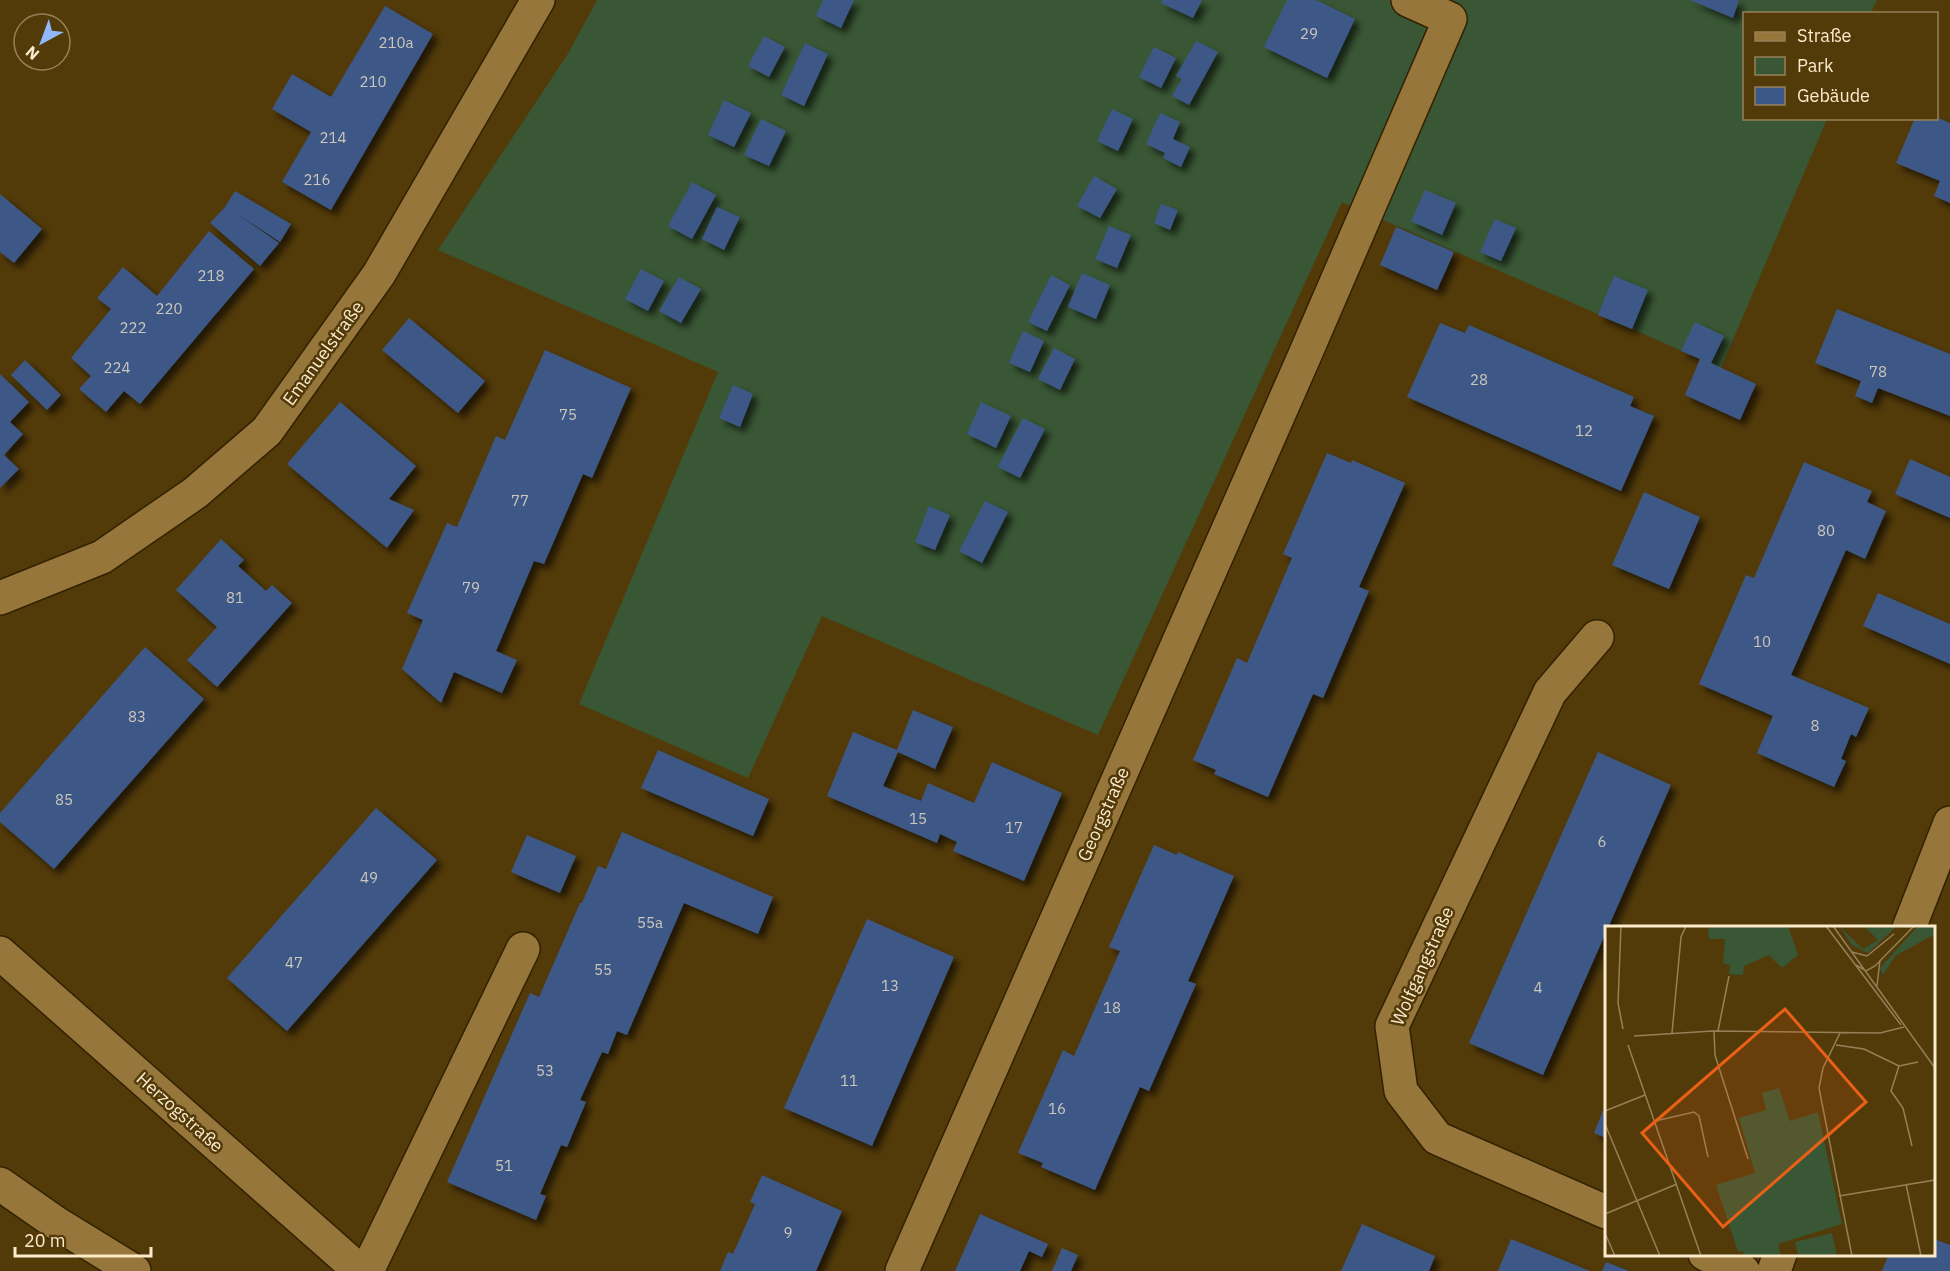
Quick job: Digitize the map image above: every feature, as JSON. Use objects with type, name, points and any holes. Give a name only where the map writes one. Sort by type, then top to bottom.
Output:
[{"type":"street","name":"Emanuelstraße","points":[[0,598],[102,557],[195,493],[267,431],[379,274],[538,0]]},
{"type":"street","name":"Georgstraße","points":[[902,1271],[1450,19],[1407,0]]},
{"type":"street","name":"Wolfgangstraße","points":[[1598,637],[1550,692],[1392,1026],[1401,1091],[1437,1138],[1605,1212]]},
{"type":"street","points":[[1909,926],[1950,823]]},
{"type":"street","points":[[367,1271],[523,949]]},
{"type":"street","name":"Herzogstraße","points":[[0,953],[360,1271]]},
{"type":"street","points":[[0,1184],[56,1223],[134,1271]]},
{"type":"street","points":[[1709,1256],[1743,1271]]},
{"type":"street","points":[[1774,1271],[1779,1256]]},
{"type":"green space","points":[[597,0],[1877,0],[1871,12],[1743,12],[1743,120],[1827,120],[1721,368],[1342,202],[1098,735],[822,616],[748,778],[579,704],[718,372],[438,250],[569,52]]},
{"type":"building","points":[[823,0],[854,0],[841,28],[816,16]]},
{"type":"building","points":[[1162,0],[1202,0],[1193,18],[1161,3]]},
{"type":"building","points":[[1287,0],[1316,0],[1355,19],[1327,78],[1264,47]]},
{"type":"building","points":[[1690,0],[1739,0],[1733,18]]},
{"type":"building","points":[[385,6],[433,34],[331,210],[282,182],[311,132],[272,109],[292,74],[331,97]]},
{"type":"building","points":[[764,36],[785,47],[769,77],[748,66]]},
{"type":"building","points":[[1196,41],[1218,52],[1189,105],[1172,96],[1182,79],[1176,76]]},
{"type":"building","points":[[805,43],[828,54],[804,106],[781,95]]},
{"type":"building","points":[[1154,47],[1176,58],[1161,88],[1139,77]]},
{"type":"building","points":[[724,100],[751,113],[734,147],[708,135]]},
{"type":"building","points":[[1112,109],[1133,119],[1118,151],[1097,141]]},
{"type":"building","points":[[1160,113],[1180,122],[1173,139],[1190,147],[1181,167],[1163,158],[1165,153],[1146,144]]},
{"type":"building","points":[[1938,118],[1950,123],[1950,203],[1934,196],[1940,181],[1896,163],[1914,120],[1938,120]]},
{"type":"building","points":[[761,119],[786,131],[769,166],[744,155]]},
{"type":"building","points":[[1094,176],[1117,189],[1100,218],[1077,206]]},
{"type":"building","points":[[692,182],[716,195],[692,239],[668,226]]},
{"type":"building","points":[[1425,190],[1456,203],[1442,235],[1411,221]]},
{"type":"building","points":[[235,191],[291,224],[280,242],[236,213],[279,243],[260,266],[210,223],[225,207]]},
{"type":"building","points":[[0,194],[42,229],[14,263],[0,252]]},
{"type":"building","points":[[1161,204],[1178,210],[1170,230],[1154,223]]},
{"type":"building","points":[[717,207],[740,217],[724,250],[702,239]]},
{"type":"building","points":[[1495,219],[1516,228],[1501,261],[1480,252]]},
{"type":"building","points":[[1109,226],[1131,235],[1117,268],[1095,259]]},
{"type":"building","points":[[1396,227],[1454,252],[1437,290],[1380,265]]},
{"type":"building","points":[[209,231],[254,269],[140,404],[124,391],[106,412],[79,389],[91,376],[71,358],[111,309],[97,298],[123,267],[157,296]]},
{"type":"building","points":[[641,269],[664,281],[648,311],[625,299]]},
{"type":"building","points":[[1082,273],[1110,285],[1096,319],[1068,307]]},
{"type":"building","points":[[1051,275],[1070,285],[1047,331],[1028,322]]},
{"type":"building","points":[[1614,276],[1648,290],[1632,329],[1598,315]]},
{"type":"building","points":[[679,277],[701,289],[681,323],[659,311]]},
{"type":"building","points":[[1837,309],[1950,354],[1950,416],[1878,388],[1872,403],[1855,396],[1861,381],[1815,363]]},
{"type":"building","points":[[409,318],[485,381],[458,413],[382,350]]},
{"type":"building","points":[[1695,322],[1724,336],[1711,363],[1756,384],[1740,420],[1685,395],[1700,359],[1681,351]]},
{"type":"building","points":[[1440,323],[1465,333],[1469,325],[1634,397],[1630,406],[1654,416],[1621,491],[1407,397]]},
{"type":"building","points":[[1023,331],[1044,341],[1030,372],[1009,363]]},
{"type":"building","points":[[1054,348],[1075,359],[1060,390],[1038,379]]},
{"type":"building","points":[[545,350],[631,388],[592,478],[583,474],[544,564],[534,561],[496,651],[517,660],[502,693],[454,672],[441,703],[402,669],[423,620],[407,613],[447,523],[457,527],[496,436],[505,440]]},
{"type":"building","points":[[25,360],[61,395],[47,410],[11,375]]},
{"type":"building","points":[[0,374],[29,402],[10,422],[23,434],[4,455],[19,469],[0,488]]},
{"type":"building","points":[[733,385],[753,394],[740,427],[719,418]]},
{"type":"building","points":[[340,402],[416,466],[389,499],[414,510],[387,548],[287,464]]},
{"type":"building","points":[[981,402],[1011,416],[996,448],[967,434]]},
{"type":"building","points":[[1023,418],[1045,429],[1020,478],[998,467]]},
{"type":"building","points":[[1327,453],[1351,463],[1352,460],[1405,483],[1359,587],[1369,591],[1323,698],[1313,694],[1268,797],[1214,774],[1216,770],[1193,760],[1237,658],[1247,663],[1292,558],[1283,554]]},
{"type":"building","points":[[1910,459],[1950,477],[1950,518],[1895,494]]},
{"type":"building","points":[[1804,462],[1872,491],[1867,502],[1886,511],[1865,559],[1846,550],[1791,675],[1869,708],[1856,737],[1851,734],[1841,759],[1846,761],[1834,787],[1757,753],[1773,716],[1699,684],[1746,575],[1754,578]]},
{"type":"building","points":[[1644,492],[1700,517],[1669,589],[1612,565]]},
{"type":"building","points":[[985,501],[1008,512],[982,563],[959,551]]},
{"type":"building","points":[[929,506],[950,515],[935,550],[915,542]]},
{"type":"building","points":[[221,539],[244,560],[238,566],[266,591],[272,585],[292,603],[217,687],[187,660],[217,627],[176,590]]},
{"type":"building","points":[[1878,593],[1950,624],[1950,664],[1863,626]]},
{"type":"building","points":[[145,647],[204,699],[54,869],[0,822],[0,813]]},
{"type":"building","points":[[913,710],[953,727],[935,769],[898,752],[883,786],[921,801],[928,783],[974,803],[992,762],[1062,793],[1024,881],[953,851],[957,842],[940,834],[937,843],[827,796],[853,732],[897,750]]},
{"type":"building","points":[[658,750],[769,799],[753,836],[641,788]]},
{"type":"building","points":[[1598,752],[1671,785],[1609,926],[1605,926],[1605,935],[1543,1075],[1469,1043]]},
{"type":"building","points":[[376,808],[437,860],[287,1031],[227,978]]},
{"type":"building","points":[[622,832],[773,897],[758,934],[684,903],[627,1035],[617,1031],[608,1054],[602,1052],[580,1100],[586,1102],[567,1147],[561,1145],[540,1194],[546,1196],[536,1220],[447,1182],[530,993],[539,997],[598,866],[606,869]]},
{"type":"building","points":[[527,835],[576,856],[560,893],[511,872]]},
{"type":"building","points":[[1154,845],[1177,855],[1178,852],[1234,876],[1188,981],[1196,984],[1149,1091],[1140,1087],[1095,1190],[1041,1167],[1043,1163],[1018,1153],[1063,1050],[1074,1056],[1120,951],[1109,947]]},
{"type":"building","points":[[867,919],[954,957],[872,1146],[784,1108]]},
{"type":"building","points":[[1605,1106],[1605,1138],[1594,1133]]},
{"type":"building","points":[[762,1175],[842,1211],[816,1271],[720,1271],[728,1252],[733,1254],[755,1204],[750,1202]]},
{"type":"building","points":[[980,1214],[1048,1244],[1042,1257],[1029,1251],[1020,1271],[955,1271]]},
{"type":"building","points":[[1362,1224],[1435,1256],[1429,1271],[1341,1271]]},
{"type":"building","points":[[1511,1239],[1590,1271],[1498,1271]]},
{"type":"building","points":[[1935,1239],[1950,1245],[1950,1271],[1882,1271],[1888,1256],[1935,1256]]},
{"type":"building","points":[[1062,1248],[1078,1255],[1071,1271],[1052,1271]]},
{"type":"building","points":[[1606,1262],[1629,1271],[1602,1271]]}]
